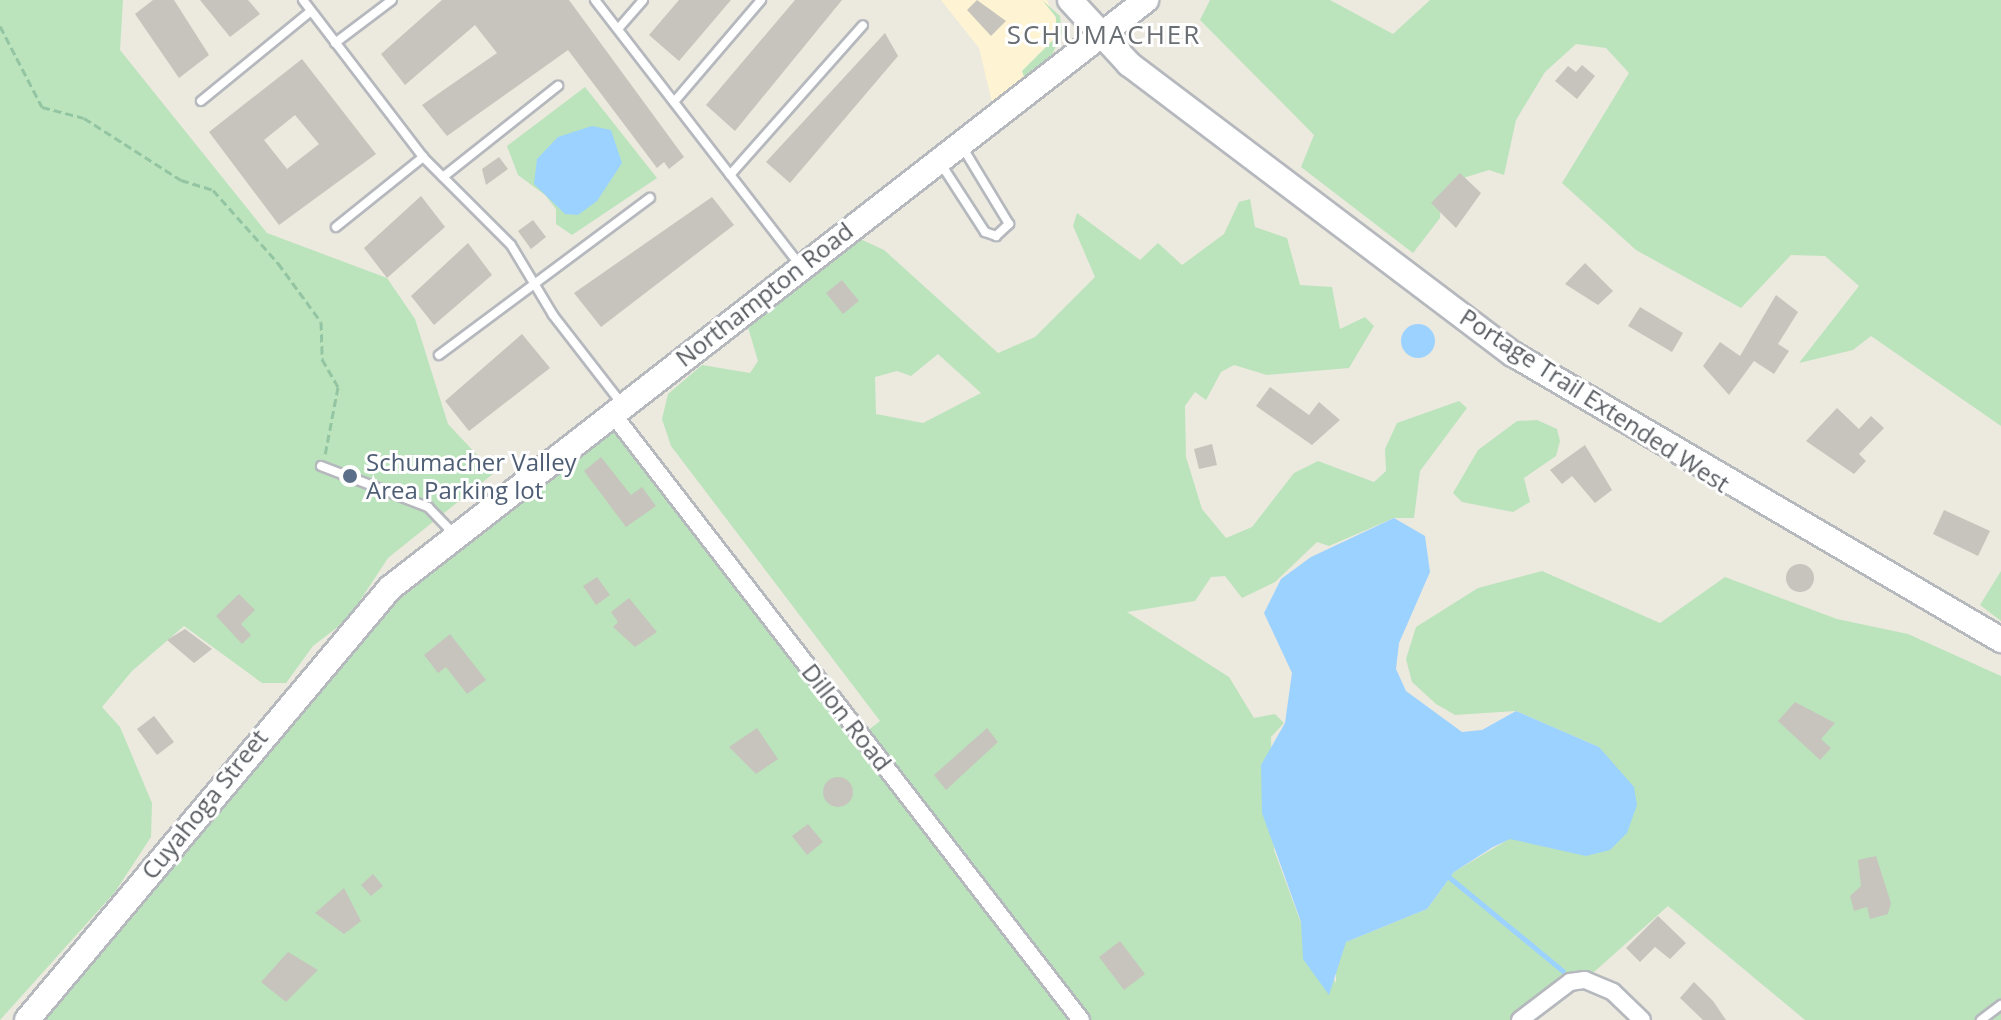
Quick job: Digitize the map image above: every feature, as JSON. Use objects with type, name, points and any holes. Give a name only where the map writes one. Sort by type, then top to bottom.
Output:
[{"type":"street","name":"Portage Trail Extended West","points":[[1070,0],[1102,34],[1196,116],[1513,354],[2001,640]]},
{"type":"street","name":"Northampton Road","points":[[385,592],[454,534],[799,265],[1146,0]]},
{"type":"street","name":"Dillon Road","points":[[617,409],[1081,1020]]},
{"type":"street","name":"Cuyahoga Street","points":[[27,1020],[385,592]]},
{"type":"street","points":[[1520,1020],[1570,982],[1585,980],[1613,992],[1640,1018]]},
{"type":"lane","points":[[303,0],[423,157],[540,284],[553,315],[617,409]]},
{"type":"lane","points":[[335,43],[392,0]]},
{"type":"lane","points":[[595,0],[799,265]]},
{"type":"lane","points":[[618,29],[643,0]]},
{"type":"lane","points":[[674,102],[761,0]]},
{"type":"lane","points":[[201,101],[311,11]]},
{"type":"lane","points":[[730,175],[863,25]]},
{"type":"lane","points":[[443,177],[558,86]]},
{"type":"lane","points":[[938,160],[985,232],[996,236],[1009,224],[961,144]]},
{"type":"lane","points":[[336,227],[423,157]]},
{"type":"lane","points":[[439,355],[540,284],[650,198]]},
{"type":"lane","points":[[321,466],[428,507],[454,534]]},
{"type":"lane","points":[[1981,1020],[2001,1005]]},
{"type":"path","points":[[0,26],[42,107],[104,129],[181,180],[213,190],[250,237],[288,276],[318,316],[322,359],[339,403],[321,466]]},
{"type":"shaded area","points":[[941,0],[1047,0],[1062,33],[1052,55],[992,102],[979,48]]},
{"type":"green space","points":[[0,0],[123,0],[120,50],[267,233],[387,278],[415,319],[448,424],[494,473],[388,558],[348,619],[313,646],[286,683],[262,683],[184,626],[132,671],[102,707],[120,727],[152,803],[151,837],[115,892],[0,1020]]},
{"type":"green space","points":[[1042,0],[1060,16],[1062,33],[1052,55],[1024,77],[1022,71],[1056,37],[1056,17]]},
{"type":"green space","points":[[1210,0],[1330,0],[1393,34],[1430,0],[2001,0],[2001,426],[1871,336],[1853,350],[1799,363],[1859,286],[1825,256],[1791,255],[1741,308],[1636,250],[1562,183],[1629,73],[1606,48],[1576,44],[1545,72],[1516,120],[1504,175],[1489,170],[1463,178],[1441,197],[1440,218],[1413,253],[1301,167],[1314,135],[1200,20]]},
{"type":"green space","points":[[585,87],[657,178],[572,235],[556,224],[556,209],[545,195],[518,175],[507,146]]},
{"type":"green space","points":[[1250,199],[1255,227],[1287,238],[1300,285],[1332,287],[1340,329],[1365,317],[1374,326],[1349,368],[1267,375],[1234,365],[1221,372],[1206,400],[1195,392],[1185,406],[1186,457],[1202,509],[1226,538],[1252,527],[1294,473],[1318,461],[1374,482],[1386,471],[1385,449],[1397,423],[1459,401],[1467,408],[1420,471],[1414,518],[1394,518],[1329,546],[1317,542],[1275,582],[1242,598],[1225,576],[1211,577],[1195,601],[1127,612],[1229,677],[1254,718],[1275,714],[1284,723],[1271,737],[1274,850],[1301,923],[1336,983],[1336,959],[1346,942],[1427,909],[1454,872],[1509,839],[1599,747],[1516,711],[1455,715],[1436,704],[1412,682],[1406,659],[1416,627],[1478,588],[1542,571],[1660,623],[1725,577],[1837,619],[1908,634],[2001,676],[2001,1020],[1805,1020],[1668,906],[1585,980],[1520,1020],[27,1020],[348,629],[612,413],[862,735],[880,721],[671,446],[662,419],[668,394],[702,365],[750,373],[758,361],[747,324],[856,237],[884,250],[998,353],[1035,337],[1095,277],[1073,226],[1077,213],[1140,260],[1158,243],[1182,265],[1224,234],[1239,202]],"holes":[[[938,354],[981,393],[923,423],[876,414],[875,377],[897,371],[911,376]]]},
{"type":"green space","points":[[1537,420],[1557,429],[1560,441],[1556,456],[1524,478],[1530,502],[1513,512],[1462,502],[1453,493],[1478,450],[1517,421]]},
{"type":"green space","points":[[2001,571],[2001,621],[1980,605]]},
{"type":"water","points":[[592,126],[611,130],[622,163],[597,201],[578,215],[565,214],[534,184],[537,159],[558,137]]},
{"type":"water","points":[[1418,324],[1430,329],[1435,341],[1430,353],[1418,358],[1406,353],[1401,341],[1406,329]]},
{"type":"water","points":[[1394,518],[1425,536],[1430,572],[1399,643],[1396,669],[1406,691],[1462,732],[1482,730],[1516,711],[1599,747],[1634,787],[1637,805],[1627,833],[1610,850],[1586,856],[1510,839],[1493,847],[1454,872],[1427,909],[1346,942],[1329,995],[1303,959],[1301,922],[1262,813],[1261,765],[1285,723],[1292,673],[1264,613],[1281,579],[1311,557]]},
{"type":"building","points":[[153,0],[174,0],[209,55],[179,78],[135,14]]},
{"type":"building","points":[[200,0],[248,0],[260,14],[230,37]]},
{"type":"building","points":[[442,0],[569,0],[684,157],[669,169],[664,162],[657,168],[568,50],[447,136],[422,105],[497,53],[475,25],[405,85],[381,54]]},
{"type":"building","points":[[679,0],[731,0],[679,61],[649,35]]},
{"type":"building","points":[[795,0],[842,0],[735,131],[706,105]]},
{"type":"building","points":[[977,0],[1006,21],[991,36],[967,10]]},
{"type":"building","points":[[885,33],[898,56],[790,183],[766,162]]},
{"type":"building","points":[[302,59],[376,154],[279,225],[209,132]],"holes":[[[295,115],[319,144],[287,169],[264,140]]]},
{"type":"building","points":[[1582,65],[1595,76],[1577,99],[1555,81],[1568,66],[1576,72]]},
{"type":"building","points":[[499,157],[508,169],[486,185],[482,169]]},
{"type":"building","points":[[1460,173],[1481,193],[1456,228],[1431,203]]},
{"type":"building","points":[[421,196],[445,227],[387,278],[364,248]]},
{"type":"building","points":[[712,197],[734,225],[601,327],[574,293]]},
{"type":"building","points":[[533,220],[546,237],[531,249],[518,231]]},
{"type":"building","points":[[468,243],[492,275],[434,325],[411,296]]},
{"type":"building","points":[[1585,263],[1613,291],[1598,305],[1565,284]]},
{"type":"building","points":[[842,280],[859,301],[843,314],[826,293]]},
{"type":"building","points":[[1776,295],[1798,312],[1778,344],[1789,351],[1774,374],[1754,361],[1729,395],[1703,366],[1720,342],[1740,356]]},
{"type":"building","points":[[1640,307],[1683,333],[1672,352],[1628,326]]},
{"type":"building","points":[[522,334],[550,368],[469,431],[445,401]]},
{"type":"building","points":[[1270,387],[1309,415],[1319,402],[1340,420],[1312,445],[1256,406]]},
{"type":"building","points":[[1837,408],[1859,429],[1871,416],[1884,428],[1859,454],[1866,461],[1854,474],[1806,441]]},
{"type":"building","points":[[1212,444],[1217,465],[1199,469],[1194,449]]},
{"type":"building","points":[[1585,445],[1612,490],[1595,503],[1572,476],[1562,484],[1550,470]]},
{"type":"building","points":[[601,457],[631,495],[642,487],[656,506],[626,527],[584,471]]},
{"type":"building","points":[[1944,510],[1990,531],[1978,556],[1933,534]]},
{"type":"building","points":[[1800,564],[1810,568],[1814,578],[1810,588],[1800,592],[1790,588],[1786,578],[1790,568]]},
{"type":"building","points":[[597,577],[610,595],[596,605],[583,586]]},
{"type":"building","points":[[239,594],[255,610],[241,624],[251,635],[242,644],[216,616]]},
{"type":"building","points":[[629,598],[657,632],[635,647],[613,627],[618,622],[611,612]]},
{"type":"building","points":[[185,629],[212,649],[194,663],[167,640]]},
{"type":"building","points":[[450,634],[486,680],[467,694],[446,667],[438,673],[424,655]]},
{"type":"building","points":[[1795,702],[1835,723],[1821,739],[1831,748],[1820,760],[1778,721]]},
{"type":"building","points":[[154,716],[174,742],[157,755],[137,729]]},
{"type":"building","points":[[757,728],[778,759],[756,774],[729,747]]},
{"type":"building","points":[[987,728],[998,742],[946,790],[934,775]]},
{"type":"building","points":[[838,777],[849,781],[853,792],[849,803],[838,807],[827,803],[823,792],[827,781]]},
{"type":"building","points":[[808,824],[823,842],[807,855],[792,836]]},
{"type":"building","points":[[1876,856],[1891,903],[1888,914],[1870,919],[1867,907],[1854,911],[1850,896],[1861,886],[1858,860]]},
{"type":"building","points":[[373,874],[383,886],[371,896],[361,885]]},
{"type":"building","points":[[344,888],[361,921],[344,934],[315,913]]},
{"type":"building","points":[[1658,916],[1686,943],[1670,959],[1655,947],[1640,962],[1626,948]]},
{"type":"building","points":[[1120,941],[1145,974],[1124,990],[1099,957]]},
{"type":"building","points":[[288,952],[318,970],[286,1002],[261,982]]},
{"type":"building","points":[[1694,982],[1726,1020],[1703,1020],[1680,998]]},
{"type":"waterway","points":[[1450,878],[1563,971]]},
{"type":"place","name":"Schumacher Valley Area Parking lot","points":[[350,476]]},
{"type":"district","name":"SCHUMACHER","points":[[1104,35]]}]
